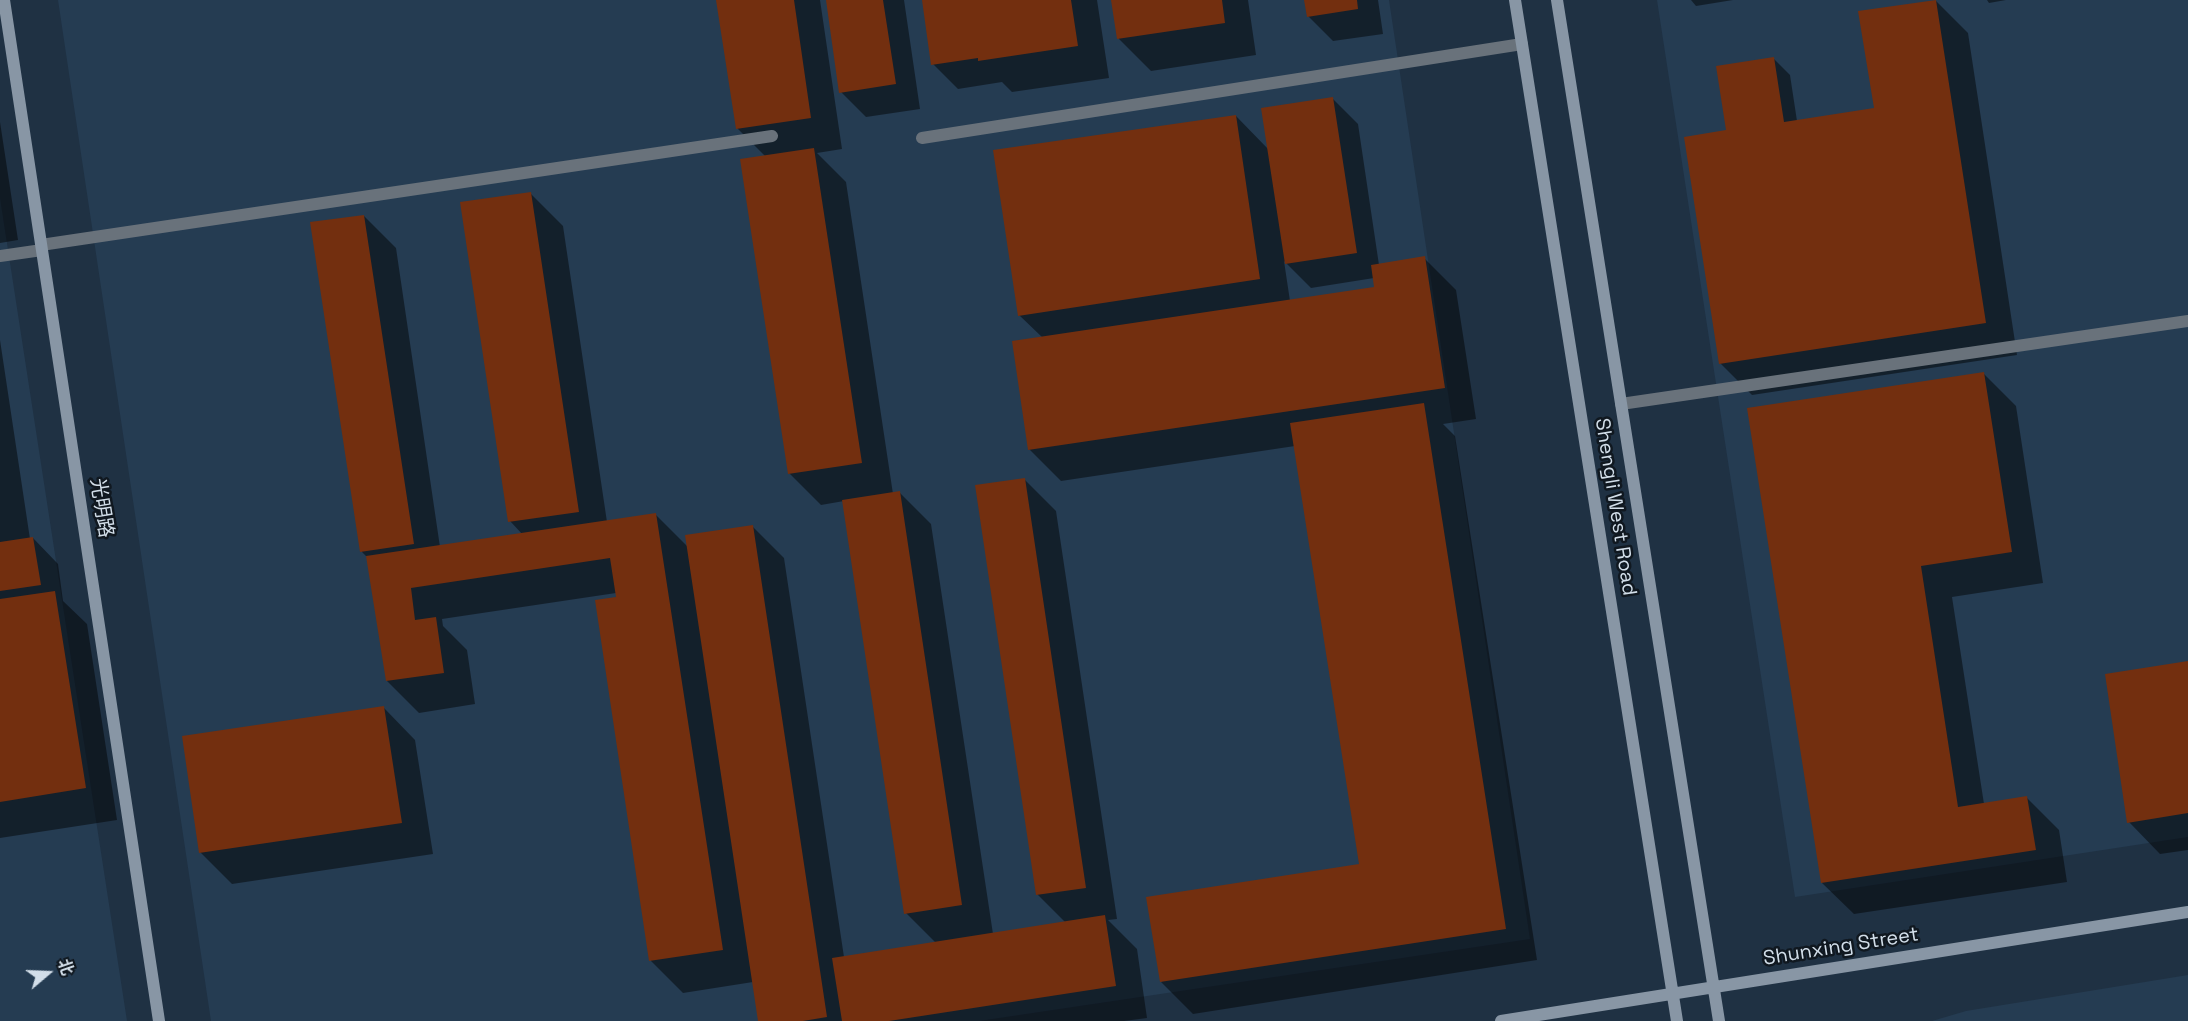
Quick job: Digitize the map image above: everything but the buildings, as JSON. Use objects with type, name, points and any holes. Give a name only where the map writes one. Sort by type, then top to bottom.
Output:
[{"type":"main road","name":"光明路","points":[[4,0],[159,1021]]},
{"type":"main road","name":"Shengli West Road","points":[[1515,0],[1677,1021]]},
{"type":"main road","name":"Shengli West Road","points":[[1557,0],[1719,1021]]},
{"type":"main road","name":"Shunxing Street","points":[[1501,1021],[2188,912]]},
{"type":"lane","points":[[922,138],[1522,44]]},
{"type":"lane","points":[[0,256],[41,247],[772,136]]},
{"type":"lane","points":[[1622,404],[2188,321]]},
{"type":"shaded area","points":[[58,0],[1389,0],[1530,939],[979,1021],[211,1021]]},
{"type":"shaded area","points":[[1657,0],[2188,0],[2188,837],[1795,897]]},
{"type":"shaded area","points":[[0,198],[127,1021],[0,1021]]},
{"type":"shaded area","points":[[2188,975],[2188,1021],[1932,1021],[1966,1011]]}]
